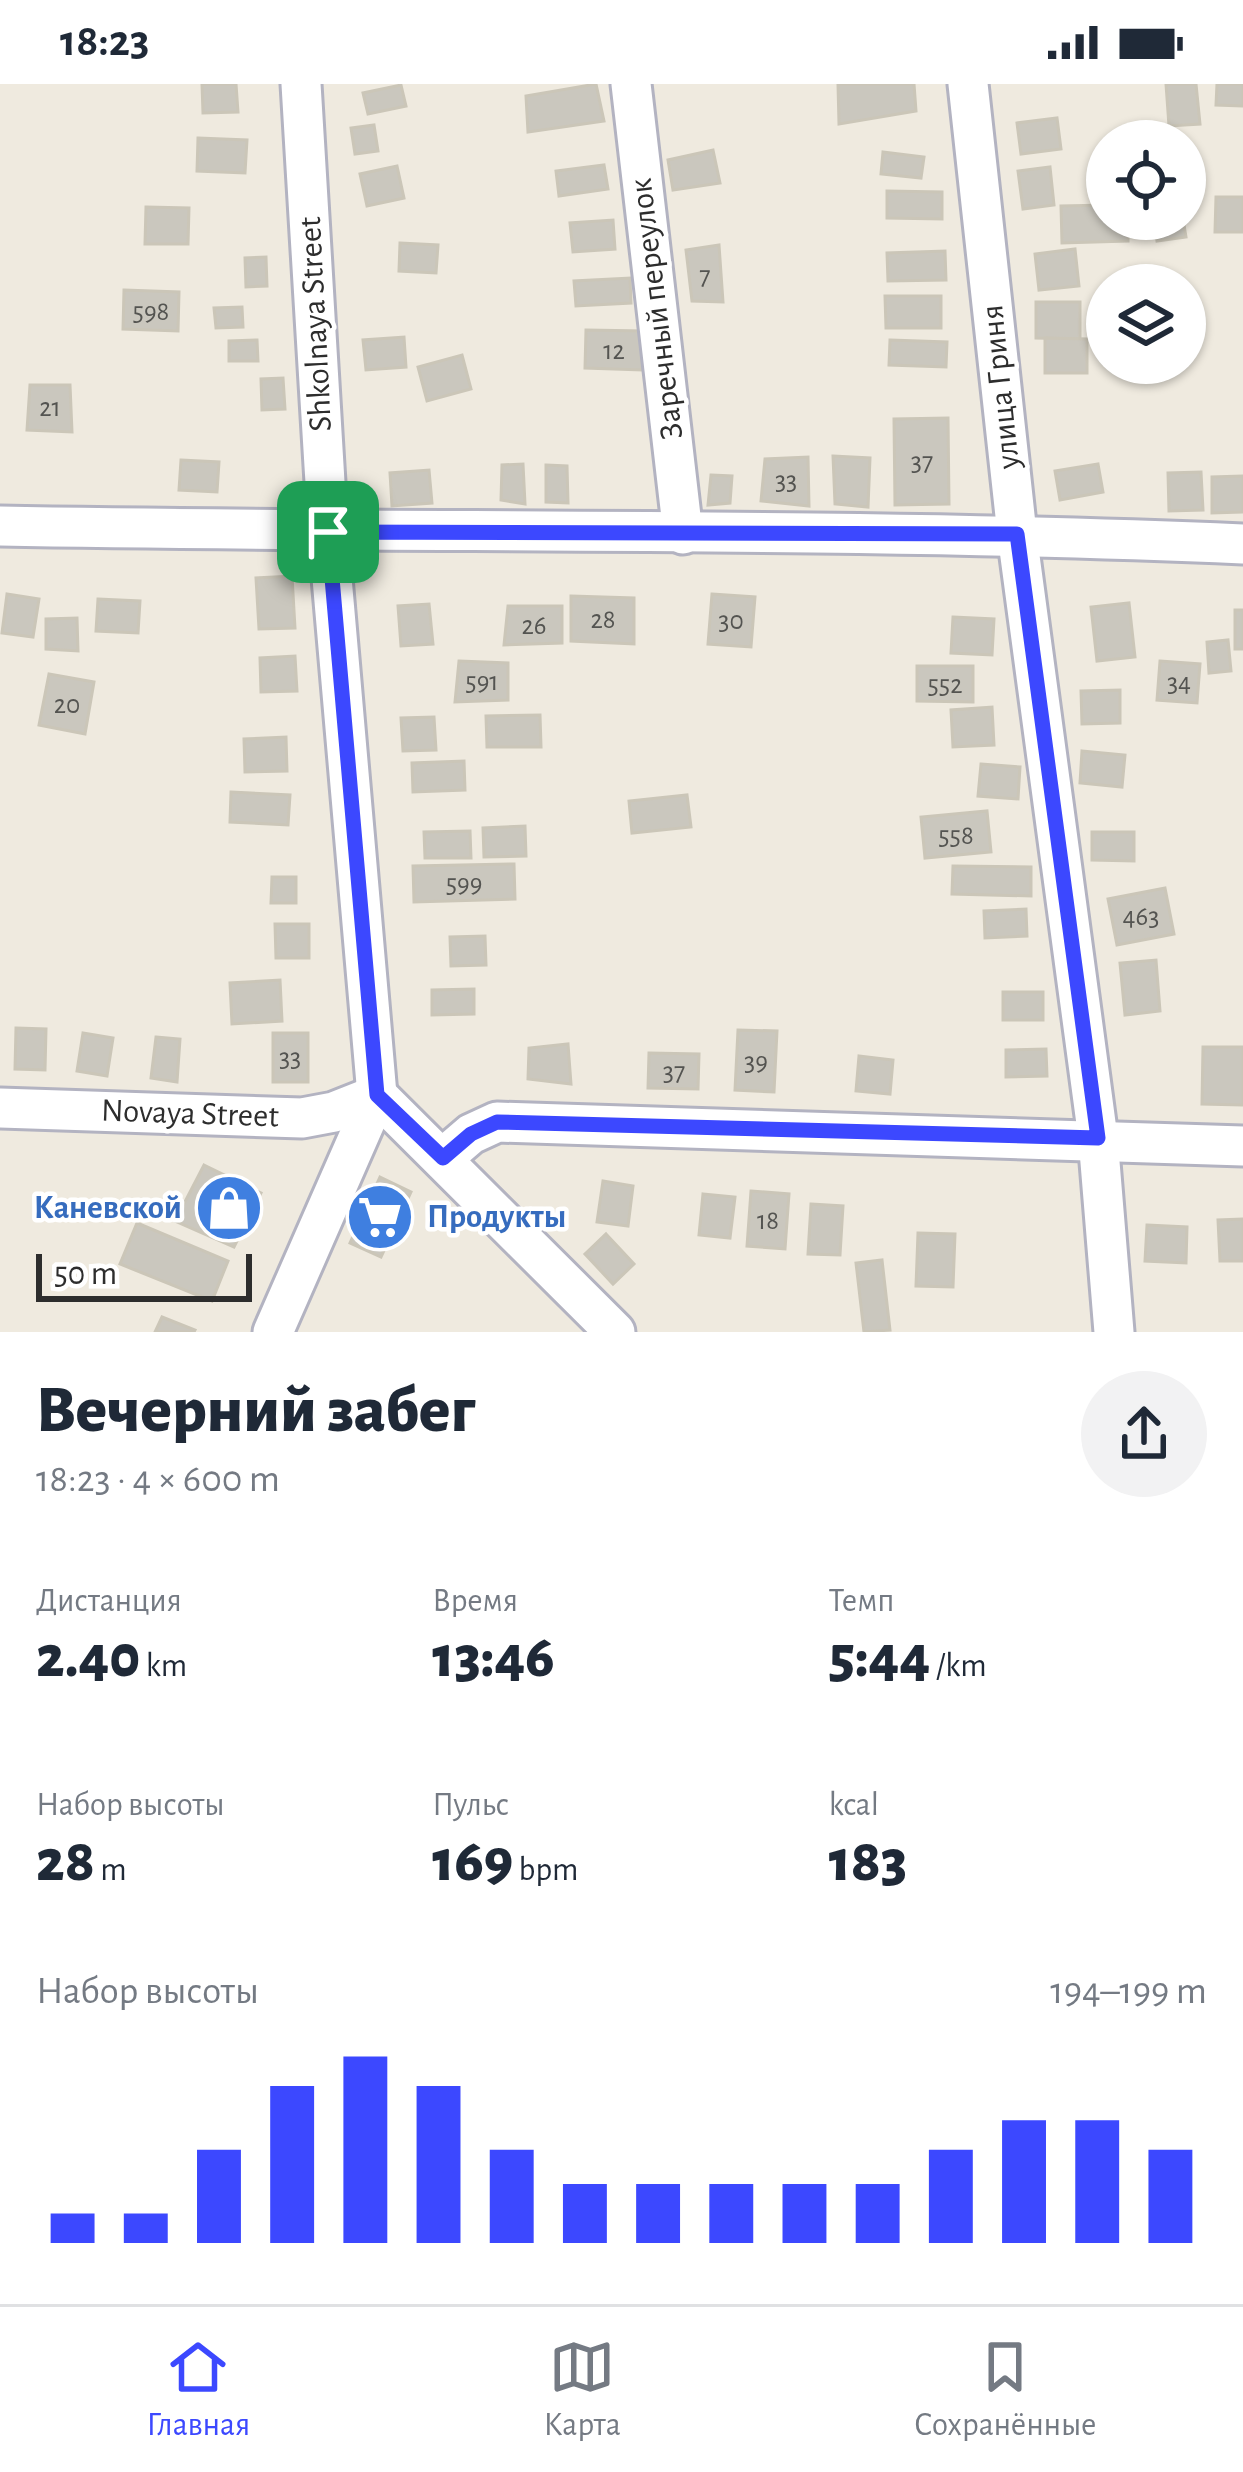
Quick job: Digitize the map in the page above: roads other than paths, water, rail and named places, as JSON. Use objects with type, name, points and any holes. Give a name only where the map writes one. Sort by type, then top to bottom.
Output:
[{"type":"street","name":"Shkolnaya Street","points":[[273,1332],[377,1095],[328,532],[302,84]]},
{"type":"street","name":"Заречный переулок","points":[[631,84],[683,534]]},
{"type":"street","name":"улица Гриня","points":[[968,84],[1017,534],[1098,1138],[1114,1332]]},
{"type":"street","points":[[0,526],[1017,534],[1243,544]]},
{"type":"street","points":[[377,1095],[615,1332]]},
{"type":"street","name":"Novaya Street","points":[[0,1108],[302,1118],[334,1112],[377,1095]]},
{"type":"street","points":[[443,1158],[471,1134],[497,1122],[1243,1146]]},
{"type":"place","name":"Каневской","points":[[229,1208]]},
{"type":"place","name":"Продукты","points":[[380,1217]]}]
